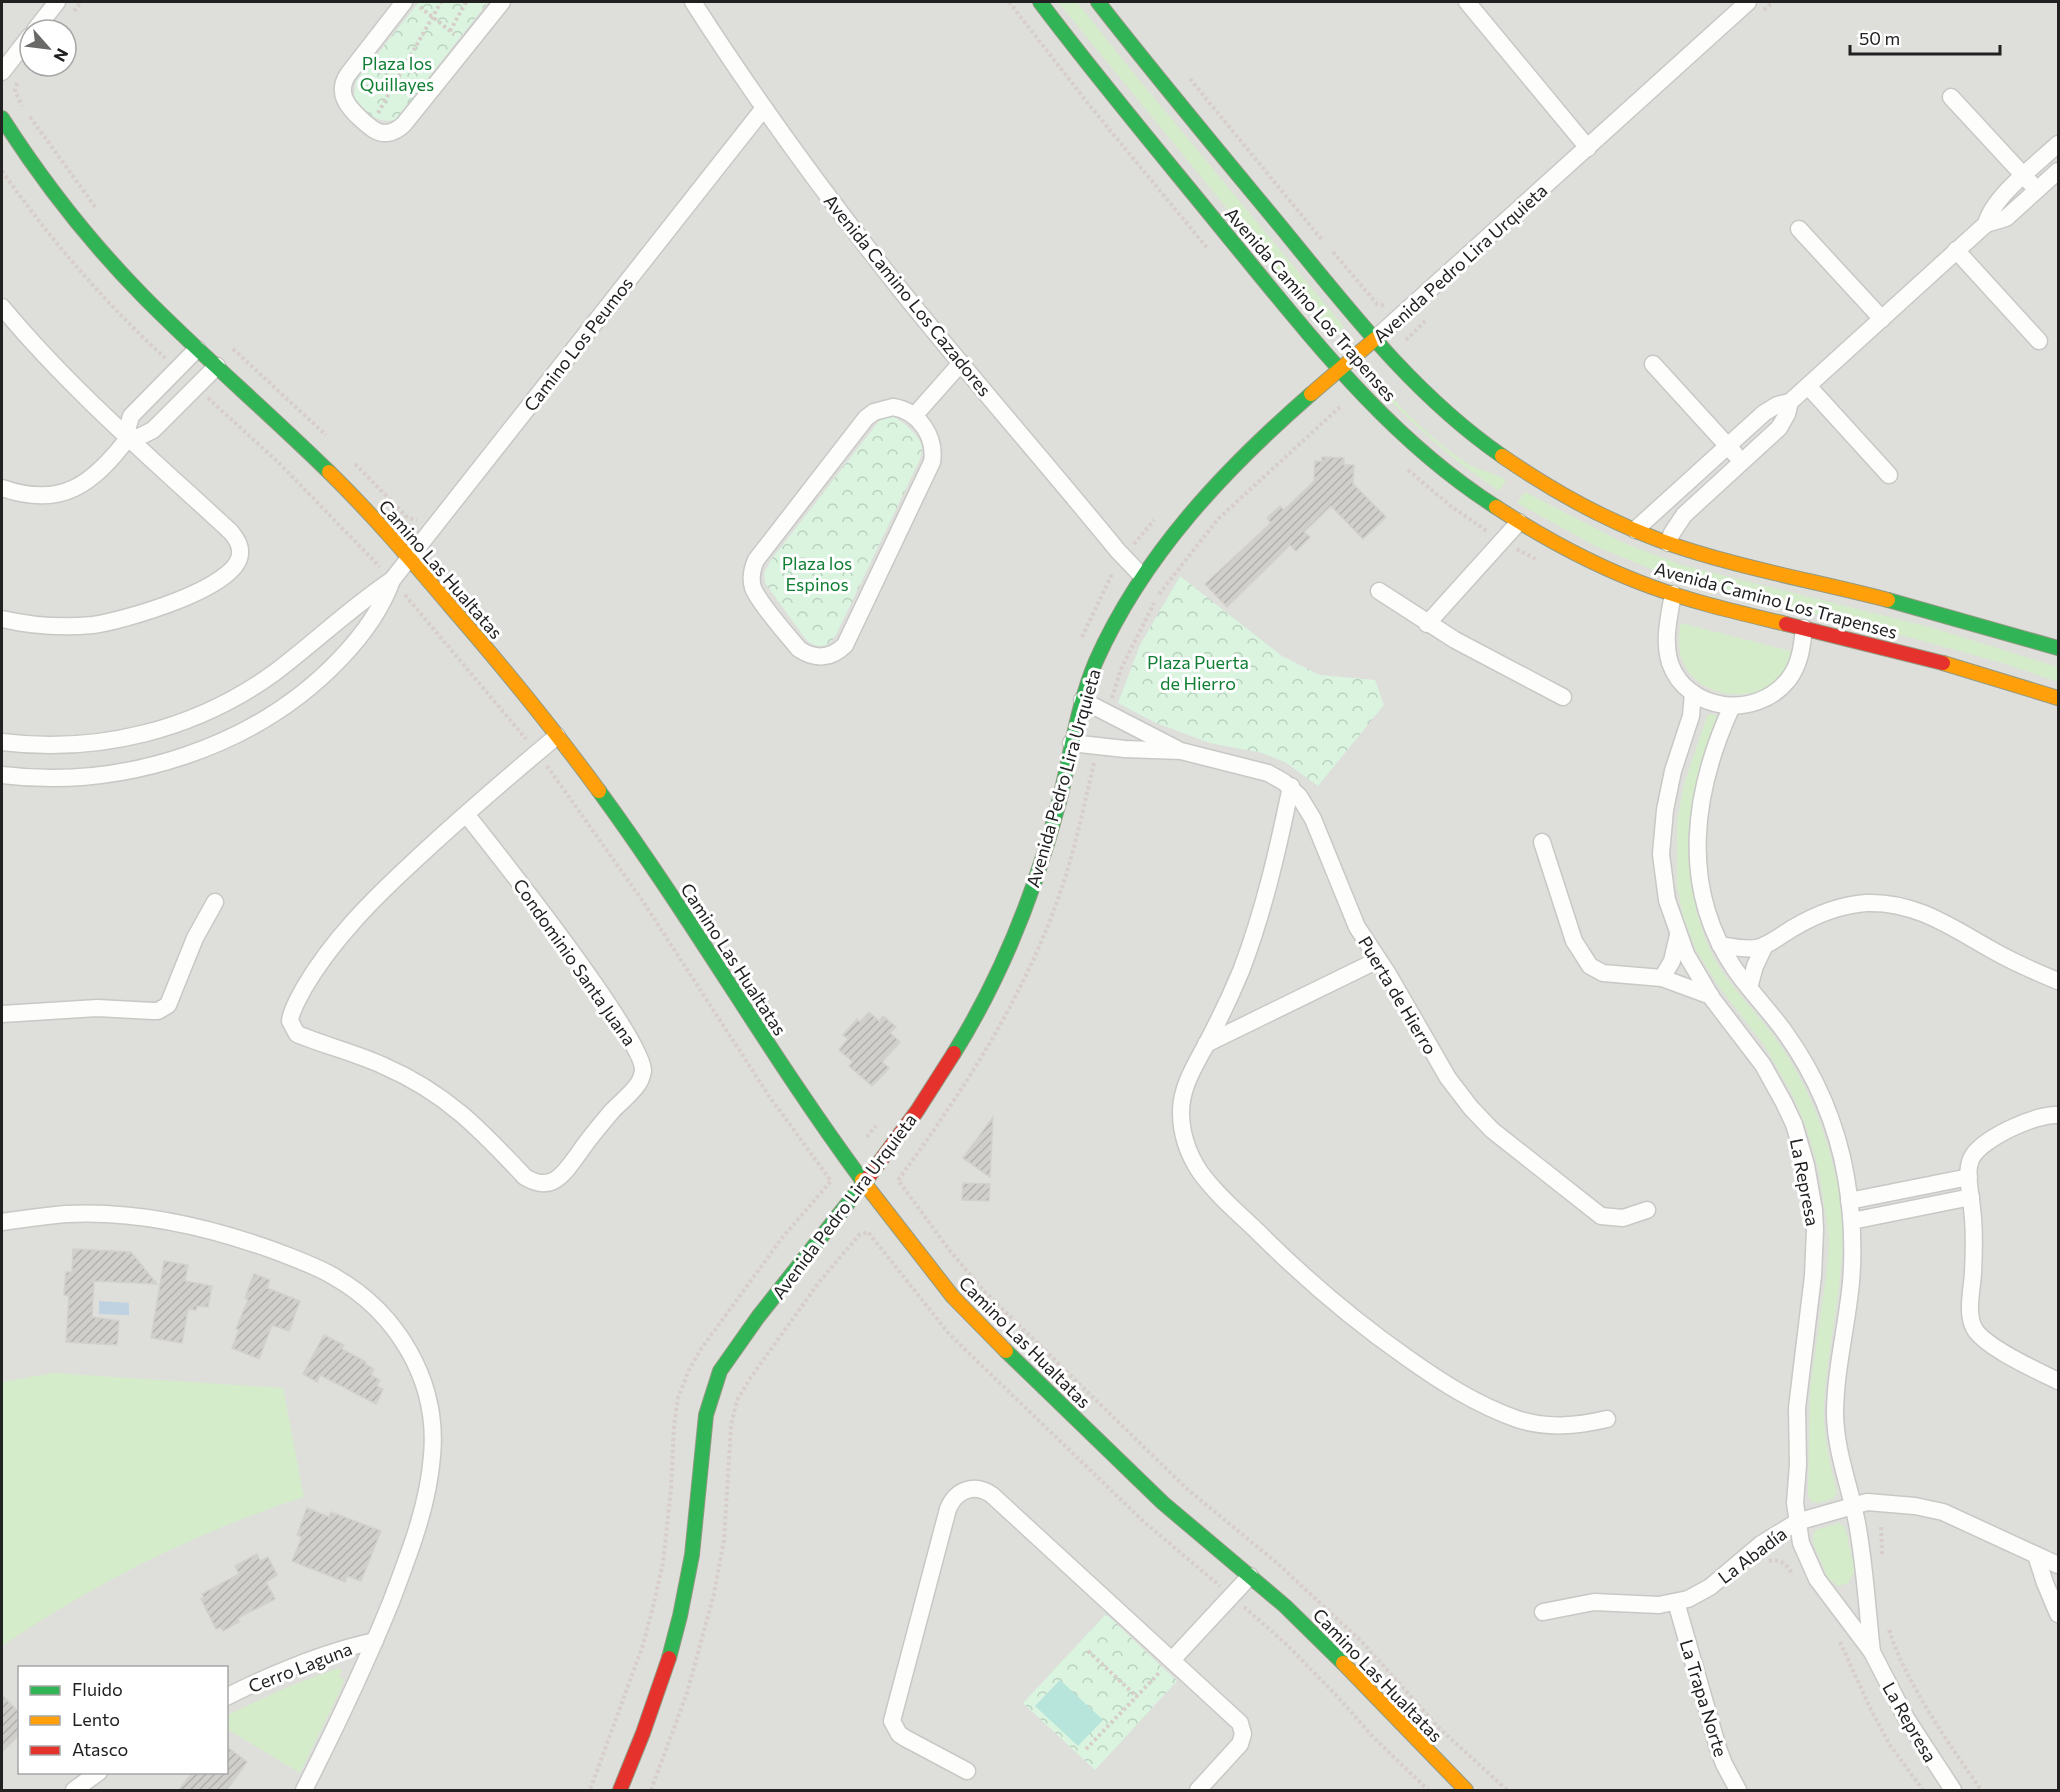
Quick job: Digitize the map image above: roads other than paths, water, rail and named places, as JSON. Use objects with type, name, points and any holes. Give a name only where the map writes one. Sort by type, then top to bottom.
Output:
[{"type":"main road","name":"Avenida Camino Los Trapenses","points":[[1040,2],[1125,111],[1339,370],[1392,425],[1431,460],[1464,485],[1519,522],[1594,563],[1673,594],[1949,664],[2058,698]]},
{"type":"main road","name":"Avenida Camino Los Trapenses","points":[[1098,2],[1375,339],[1423,391],[1498,453],[1561,493],[1635,530],[1668,543],[1720,559],[1918,608],[2057,646]]},
{"type":"main road","name":"Camino Las Hualtatas","points":[[2,118],[36,170],[90,238],[156,309],[313,456],[380,525],[512,679],[557,736],[662,880],[773,1053],[864,1182],[947,1290],[1156,1497],[1191,1529],[1250,1576],[1321,1640],[1466,1791]]},
{"type":"main road","name":"Avenida Pedro Lira Urquieta","points":[[620,1791],[665,1672],[686,1593],[696,1526],[703,1422],[713,1385],[736,1346],[864,1182],[933,1086],[998,973],[1029,899],[1046,849],[1060,798],[1071,743],[1095,665],[1110,631],[1141,575],[1163,544],[1210,489],[1375,339]]},
{"type":"street","points":[[44,18],[57,2]]},
{"type":"street","points":[[404,2],[343,83],[345,102],[370,127],[381,133],[399,129],[502,2]]},
{"type":"street","name":"Avenida Camino Los Cazadores","points":[[693,2],[764,108],[854,231],[961,363],[1118,551],[1141,575]]},
{"type":"street","points":[[1467,2],[1588,148]]},
{"type":"street","name":"Avenida Pedro Lira Urquieta","points":[[1375,339],[1748,2]]},
{"type":"street","points":[[2,72],[18,51]]},
{"type":"street","points":[[1951,97],[2037,190]]},
{"type":"street","name":"Camino Los Peumos","points":[[2,742],[43,746],[117,740],[174,725],[205,713],[252,688],[274,673],[358,604],[392,580],[764,108]]},
{"type":"street","points":[[1986,224],[1994,204],[2058,144]]},
{"type":"street","points":[[1635,530],[1771,408],[1790,402],[1986,224],[2006,218],[2058,171]]},
{"type":"street","points":[[1799,229],[1882,319]]},
{"type":"street","points":[[1956,250],[2039,341]]},
{"type":"street","points":[[2,307],[53,366],[235,537],[240,553],[234,568],[216,582],[159,608],[111,621],[74,626],[53,626],[2,618]]},
{"type":"street","points":[[129,437],[127,430],[130,416],[197,349]]},
{"type":"street","points":[[914,416],[961,363]]},
{"type":"street","points":[[1653,364],[1742,462]]},
{"type":"street","points":[[2,488],[39,496],[61,494],[87,482],[101,470],[129,437],[140,437],[153,430],[217,366]]},
{"type":"street","points":[[1808,386],[1889,475]]},
{"type":"street","points":[[1668,543],[1684,515],[1779,428],[1787,414],[1790,402]]},
{"type":"street","points":[[893,407],[900,408],[914,416],[927,431],[933,445],[929,470],[845,645],[840,651],[825,657],[806,654],[793,642],[756,593],[752,581],[756,560],[866,418],[883,408],[893,407]]},
{"type":"street","points":[[1427,624],[1519,522]]},
{"type":"street","name":"Camino Los Peumos","points":[[2,775],[62,779],[124,772],[184,757],[240,732],[289,703],[332,668],[377,615],[392,580]]},
{"type":"street","points":[[1379,591],[1427,624],[1471,650],[1563,697]]},
{"type":"street","points":[[1673,594],[1666,633],[1670,662],[1681,682],[1693,693],[1716,704],[1746,705],[1778,690],[1786,682],[1800,657],[1804,628]]},
{"type":"street","name":"La Represa","points":[[1693,693],[1691,716],[1668,792],[1662,832],[1663,876],[1667,900],[1686,954],[1711,997],[1763,1065],[1794,1124],[1806,1165],[1814,1210],[1814,1276],[1797,1408],[1798,1465],[1795,1503],[1803,1549],[1817,1579],[1872,1652],[1906,1718],[1953,1791]]},
{"type":"street","name":"Puerta de Hierro","points":[[1083,700],[1181,751]]},
{"type":"street","name":"La Represa","points":[[1732,706],[1725,722],[1701,804],[1696,848],[1700,882],[1704,902],[1720,945],[1749,988],[1789,1039],[1817,1087],[1839,1145],[1852,1221],[1851,1283],[1837,1380],[1835,1417],[1842,1469],[1853,1505],[1864,1571],[1872,1652]]},
{"type":"street","name":"Condominio Santa Juana","points":[[466,814],[524,888],[590,979],[636,1050],[643,1065],[637,1085],[596,1130],[560,1177],[548,1183],[532,1182],[525,1177],[472,1121],[429,1090],[384,1065],[297,1034],[291,1026],[290,1016],[309,979],[349,927],[400,873],[466,814],[557,736]]},
{"type":"street","name":"Puerta de Hierro","points":[[1071,743],[1125,749],[1181,751],[1268,773],[1291,786],[1313,819],[1358,927],[1448,1078],[1471,1108],[1492,1130],[1601,1216],[1623,1218],[1647,1210]]},
{"type":"street","points":[[1291,786],[1272,871],[1250,945],[1222,1012],[1190,1075],[1182,1099],[1181,1126],[1190,1155],[1206,1179],[1270,1245],[1387,1344],[1436,1378],[1500,1413],[1538,1424],[1570,1425],[1607,1419]]},
{"type":"street","points":[[1542,842],[1574,941],[1586,961],[1603,973],[1662,978],[1711,997]]},
{"type":"street","points":[[2,1014],[75,1008],[153,1011],[163,1009],[168,1005],[195,938],[215,902]]},
{"type":"street","points":[[1720,945],[1745,949],[1765,945],[1807,920],[1834,909],[1865,903],[1891,904],[1922,911],[1940,919],[2012,961],[2058,981]]},
{"type":"street","points":[[1662,978],[1672,961],[1678,935]]},
{"type":"street","points":[[1749,988],[1755,966],[1765,945]]},
{"type":"street","points":[[1206,1044],[1378,960]]},
{"type":"street","points":[[2058,1115],[2034,1119],[1982,1145],[1972,1157],[1969,1177],[1974,1241],[1970,1312],[1974,1328],[1988,1343],[2058,1381]]},
{"type":"street","points":[[1849,1200],[1969,1177]]},
{"type":"street","points":[[1852,1221],[1971,1197]]},
{"type":"street","points":[[2,1222],[66,1214],[98,1214],[160,1219],[228,1234],[315,1267],[350,1286],[389,1321],[411,1353],[419,1371],[430,1413],[433,1454],[426,1494],[412,1546],[375,1641],[304,1791]]},
{"type":"street","points":[[967,1771],[905,1738],[899,1734],[892,1721],[948,1509],[954,1497],[965,1489],[980,1488],[992,1495],[1236,1719],[1243,1734],[1240,1744],[1197,1791]]},
{"type":"street","name":"La Abadía","points":[[1543,1612],[1594,1602],[1659,1605],[1676,1602],[1699,1594],[1710,1587],[1761,1544],[1797,1522],[1853,1505],[1874,1502],[1922,1507],[1943,1512],[1969,1522],[2058,1565]]},
{"type":"street","points":[[2036,1555],[2058,1614]]},
{"type":"street","points":[[1172,1660],[1250,1576]]},
{"type":"street","name":"La Trapa Norte","points":[[1676,1602],[1718,1748],[1738,1791]]},
{"type":"street","name":"Cerro Laguna","points":[[228,1696],[294,1666],[337,1650],[375,1641]]},
{"type":"street","points":[[74,1791],[98,1774]]},
{"type":"park label","name":"Plaza los Quillayes","points":[[397,73]]},
{"type":"park label","name":"Plaza los Espinos","points":[[817,573]]},
{"type":"park label","name":"Plaza Puerta de Hierro","points":[[1198,672]]}]
